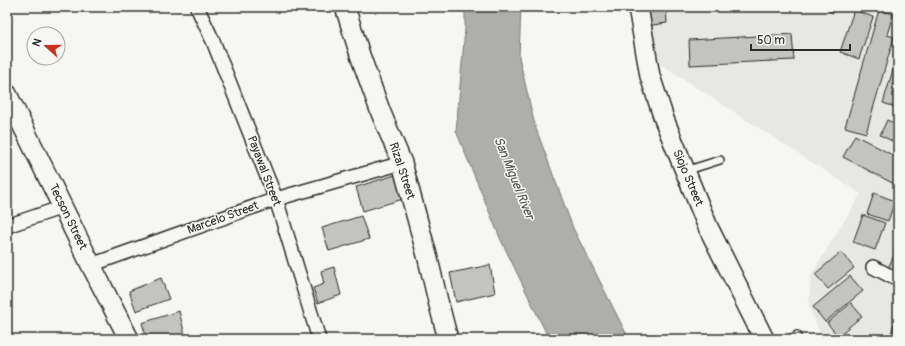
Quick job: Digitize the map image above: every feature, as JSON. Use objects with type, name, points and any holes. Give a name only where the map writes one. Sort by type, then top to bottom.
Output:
[{"type":"street","name":"Payawal Street","points":[[197,7],[213,41],[276,199],[319,339]]},
{"type":"street","name":"Rizal Street","points":[[345,7],[361,58],[381,113],[402,163],[448,339]]},
{"type":"street","name":"Siojo Street","points":[[638,7],[650,76],[664,119],[708,227],[764,339]]},
{"type":"street","name":"Tecson Street","points":[[7,94],[91,264],[130,339]]},
{"type":"street","name":"Marcelo Street","points":[[91,264],[276,199],[402,163]]},
{"type":"street","points":[[7,226],[63,207]]},
{"type":"street","points":[[873,267],[898,280]]},
{"type":"lane","points":[[685,171],[720,160]]},
{"type":"lane","points":[[790,339],[797,335]]},
{"type":"shaded area","points":[[641,7],[898,7],[898,339],[822,339],[809,306],[811,275],[861,194],[651,58]]},
{"type":"water","name":"San Miguel River","points":[[465,7],[521,7],[519,57],[535,126],[573,228],[629,339],[549,339],[500,238],[456,131],[465,29]]},
{"type":"building","points":[[644,7],[666,7],[667,23],[646,26]]},
{"type":"building","points":[[823,7],[837,7],[833,13]]},
{"type":"building","points":[[854,10],[873,17],[859,59],[840,52]]},
{"type":"building","points":[[879,10],[893,14],[887,35],[894,37],[866,133],[845,127]]},
{"type":"building","points":[[792,34],[794,60],[690,65],[689,40]]},
{"type":"building","points":[[898,53],[898,108],[883,103]]},
{"type":"building","points":[[887,120],[898,125],[898,144],[880,135]]},
{"type":"building","points":[[855,135],[898,158],[898,186],[843,157]]},
{"type":"building","points":[[395,175],[403,199],[363,211],[356,187]]},
{"type":"building","points":[[874,193],[895,201],[888,221],[867,214]]},
{"type":"building","points":[[863,215],[885,223],[875,250],[853,242]]},
{"type":"building","points":[[361,216],[369,239],[329,251],[322,228]]},
{"type":"building","points":[[897,249],[898,250],[898,272],[888,268]]},
{"type":"building","points":[[841,252],[854,268],[828,289],[815,274]]},
{"type":"building","points":[[490,265],[495,293],[456,302],[450,273]]},
{"type":"building","points":[[334,267],[341,295],[318,303],[313,288],[324,284],[321,271]]},
{"type":"building","points":[[850,276],[863,291],[825,322],[813,307]]},
{"type":"building","points":[[161,278],[169,299],[136,311],[129,291]]},
{"type":"building","points":[[851,303],[862,316],[838,336],[827,323]]},
{"type":"building","points":[[179,311],[185,335],[174,339],[147,339],[142,323]]},
{"type":"building","points":[[898,313],[898,324],[895,323]]},
{"type":"building","points":[[894,324],[898,326],[898,339],[889,339]]}]
